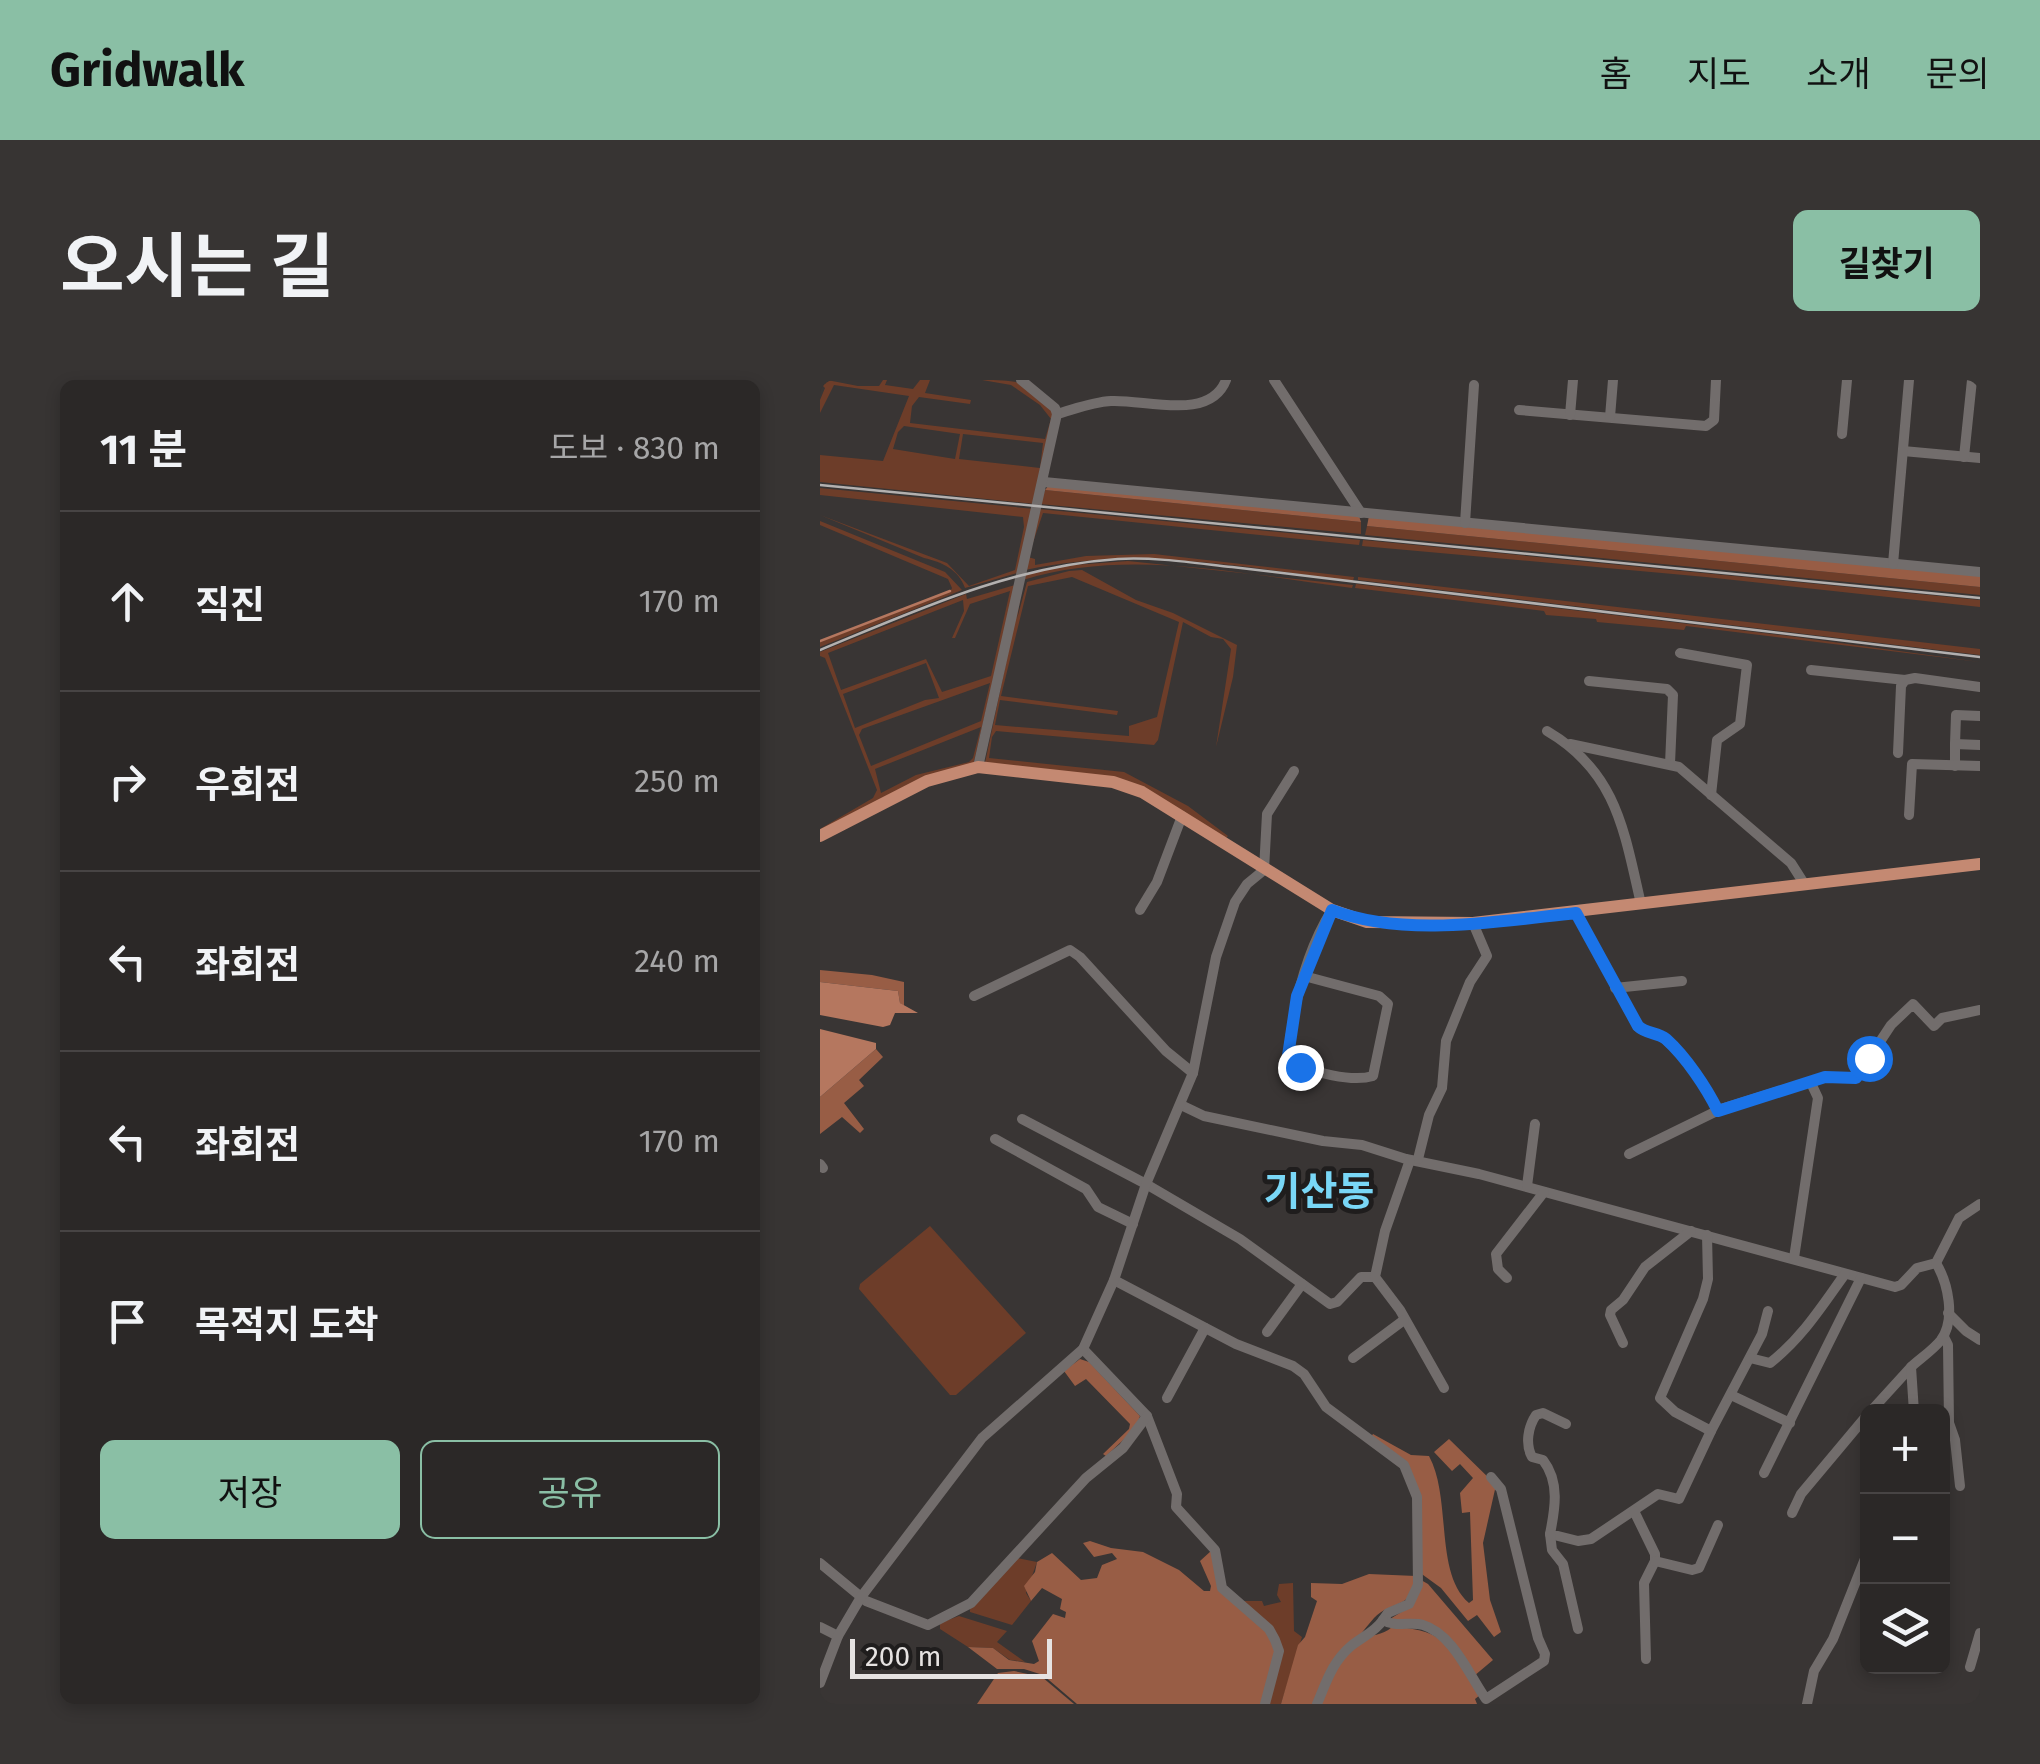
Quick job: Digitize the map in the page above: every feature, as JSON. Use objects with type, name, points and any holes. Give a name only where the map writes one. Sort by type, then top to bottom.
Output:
[{"type":"main road","points":[[820,836],[927,781],[978,768],[1128,785],[1332,910],[1368,922],[1473,923],[1980,864]]},
{"type":"street","points":[[978,768],[1057,414],[1021,380]]},
{"type":"street","points":[[1057,414],[1104,401],[1206,401],[1217,396],[1226,380]]},
{"type":"street","points":[[1274,380],[1362,513]]},
{"type":"street","points":[[1570,415],[1573,380]]},
{"type":"street","points":[[1610,417],[1613,380]]},
{"type":"street","points":[[1519,410],[1706,426],[1714,420],[1716,380]]},
{"type":"street","points":[[1842,434],[1847,380]]},
{"type":"street","points":[[1893,564],[1909,380]]},
{"type":"street","points":[[1964,457],[1972,380]]},
{"type":"street","points":[[1465,522],[1474,385]]},
{"type":"street","points":[[1903,451],[1980,458]]},
{"type":"street","points":[[1044,482],[1980,572]]},
{"type":"street","points":[[1680,653],[1747,665],[1740,724],[1718,740],[1712,794]]},
{"type":"street","points":[[1811,670],[1980,687]]},
{"type":"street","points":[[1898,753],[1901,686],[1905,680]]},
{"type":"street","points":[[1589,681],[1667,689],[1673,695],[1670,764]]},
{"type":"street","points":[[1955,766],[1956,715],[1980,716]]},
{"type":"street","points":[[1547,731],[1580,754],[1613,798],[1622,820],[1641,904]]},
{"type":"street","points":[[1570,744],[1679,768],[1791,863],[1804,885]]},
{"type":"street","points":[[1955,744],[1980,745]]},
{"type":"street","points":[[1909,814],[1912,764],[1980,766]]},
{"type":"street","points":[[820,1683],[838,1636],[862,1596],[982,1438],[1083,1349],[1114,1280],[1146,1184],[1193,1073],[1216,957],[1235,902],[1264,870],[1267,814],[1294,770]]},
{"type":"street","points":[[1140,910],[1157,882],[1182,816]]},
{"type":"street","points":[[1304,976],[1380,996],[1388,1004],[1373,1076],[1356,1078],[1291,1064],[1290,1036],[1304,976],[1332,910]]},
{"type":"street","points":[[1576,913],[1638,1026],[1645,1033],[1665,1038],[1718,1111]]},
{"type":"street","points":[[1444,1388],[1375,1277],[1385,1231],[1442,1088],[1446,1041],[1470,982],[1488,956],[1473,923]]},
{"type":"street","points":[[974,996],[1070,950],[1166,1051],[1193,1073]]},
{"type":"street","points":[[1615,988],[1682,980]]},
{"type":"street","points":[[1629,1154],[1718,1111],[1825,1077],[1856,1078],[1891,1024],[1913,1004],[1934,1026],[1942,1018],[1980,1010]]},
{"type":"street","points":[[1794,1258],[1818,1098],[1812,1083]]},
{"type":"street","points":[[1182,1105],[1204,1116],[1381,1149],[1527,1186],[1895,1287],[1918,1268],[1936,1263],[1960,1218],[1978,1209]]},
{"type":"street","points":[[1022,1119],[1240,1239],[1330,1304],[1337,1302],[1360,1277],[1375,1277]]},
{"type":"street","points":[[1527,1186],[1534,1124]]},
{"type":"street","points":[[995,1139],[1086,1189],[1098,1207],[1133,1224]]},
{"type":"street","points":[[1507,1278],[1498,1269],[1496,1254],[1544,1192]]},
{"type":"street","points":[[1624,1343],[1610,1315],[1612,1310],[1645,1268],[1691,1231]]},
{"type":"street","points":[[1707,1235],[1704,1300],[1660,1398],[1675,1412],[1710,1431]]},
{"type":"street","points":[[1936,1263],[1948,1290],[1944,1337],[1948,1345],[1949,1423],[1960,1486]]},
{"type":"street","points":[[1750,1358],[1770,1362],[1797,1340],[1845,1274]]},
{"type":"street","points":[[1764,1473],[1861,1278]]},
{"type":"street","points":[[1114,1280],[1204,1328],[1293,1366],[1304,1374],[1326,1408],[1404,1465],[1417,1496],[1418,1585],[1408,1604],[1388,1613],[1377,1630],[1347,1649],[1316,1704]]},
{"type":"street","points":[[1267,1332],[1302,1284]]},
{"type":"street","points":[[1550,1534],[1591,1540],[1658,1494],[1680,1499],[1710,1431],[1762,1334],[1768,1311]]},
{"type":"street","points":[[1948,1312],[1980,1340]]},
{"type":"street","points":[[1353,1358],[1404,1320]]},
{"type":"street","points":[[1167,1398],[1204,1328]]},
{"type":"street","points":[[1877,1404],[1944,1337]]},
{"type":"street","points":[[1083,1349],[1146,1416],[1177,1494],[1176,1507],[1214,1550],[1222,1588],[1275,1640],[1278,1651],[1265,1704]]},
{"type":"street","points":[[1911,1367],[1913,1404]]},
{"type":"street","points":[[1732,1395],[1790,1423]]},
{"type":"street","points":[[1566,1424],[1536,1415],[1527,1449],[1532,1457],[1544,1460],[1554,1485],[1552,1550],[1563,1564],[1578,1629]]},
{"type":"street","points":[[820,1563],[883,1609],[928,1624],[960,1611],[1086,1478],[1123,1448],[1146,1416]]},
{"type":"street","points":[[1792,1513],[1801,1494],[1860,1424]]},
{"type":"street","points":[[1384,1620],[1390,1625],[1420,1624],[1445,1638],[1486,1699],[1544,1661],[1501,1488],[1491,1477]]},
{"type":"street","points":[[1634,1512],[1653,1545],[1655,1561],[1644,1583],[1646,1659]]},
{"type":"street","points":[[1655,1561],[1692,1570],[1699,1568],[1718,1525]]},
{"type":"street","points":[[1808,1704],[1814,1671],[1833,1639],[1860,1572]]},
{"type":"street","points":[[820,1627],[838,1636]]},
{"type":"street","points":[[1970,1667],[1980,1633]]},
{"type":"shaded area","points":[[827,380],[879,386],[887,380],[885,385],[913,389],[920,380],[930,380],[925,393],[971,400],[970,404],[919,397],[912,406],[910,423],[1045,439],[1051,419],[1040,405],[1011,385],[982,380],[1016,382],[1032,389],[1054,415],[1035,504],[820,482],[820,455],[883,461],[909,396],[834,385],[820,413],[825,388],[820,383]],"holes":[[[904,426],[960,434],[955,459],[893,449]],[[963,434],[1043,443],[1040,468],[959,459]]]},
{"type":"shaded area","points":[[1049,485],[1359,516],[1361,522],[1045,490]]},
{"type":"shaded area","points":[[820,488],[1035,509],[1021,572],[965,588],[959,576],[943,565],[820,515],[947,563],[969,586],[1015,570],[1023,517],[820,495]]},
{"type":"shaded area","points":[[1045,490],[1361,522],[1361,534],[1040,504]]},
{"type":"shaded area","points":[[1039,509],[1360,540],[1359,545],[1043,513],[1028,557],[1035,559],[1035,565],[1086,556],[1154,554],[1354,577],[1353,581],[1149,559],[1067,563],[1025,570]]},
{"type":"shaded area","points":[[1369,516],[1980,575],[1980,587],[1367,526]]},
{"type":"shaded area","points":[[820,521],[945,572],[962,590],[820,647],[820,642],[952,588],[948,579],[820,525]]},
{"type":"shaded area","points":[[1367,526],[1980,587],[1980,595],[1365,535]]},
{"type":"shaded area","points":[[1363,540],[1980,600],[1980,607],[1362,546]]},
{"type":"shaded area","points":[[1128,561],[1177,566],[1104,566],[1063,570],[1023,580],[1024,575],[1060,566]]},
{"type":"shaded area","points":[[1082,570],[1136,600],[1173,613],[1237,645],[1216,747],[1231,649],[1223,639],[1183,622],[1154,745],[996,731],[989,758],[1124,772],[1188,806],[1228,836],[1225,839],[1131,782],[985,763],[1023,582],[1017,619],[1027,582]],"holes":[[[1072,577],[1179,622],[1157,717],[1129,726],[1129,736],[995,725],[1000,700],[1117,715],[1118,711],[1001,696],[1028,586]]]},
{"type":"shaded area","points":[[1254,574],[1353,585],[1352,588]]},
{"type":"shaded area","points":[[1358,580],[1980,649],[1980,655]]},
{"type":"shaded area","points":[[1356,584],[1980,662],[1686,626],[1684,630],[1597,622],[1546,615],[1544,611],[1355,588]]},
{"type":"shaded area","points":[[1015,585],[973,766],[820,833],[820,829],[873,798],[877,790],[820,652],[966,594],[967,599]],"holes":[[[1010,591],[991,676],[942,692],[926,659],[841,690],[828,653],[963,600],[964,611],[955,638],[970,604]],[[926,663],[939,698],[855,728],[843,694]],[[990,683],[981,721],[871,766],[859,735],[862,729]],[[981,727],[969,762],[916,775],[881,793],[875,769]]]},
{"type":"shaded area","points":[[820,970],[904,982],[904,1006],[898,991],[820,982]]},
{"type":"shaded area","points":[[820,982],[898,991],[900,1003],[918,1013],[895,1013],[890,1025],[883,1027],[820,1015]]},
{"type":"shaded area","points":[[820,1029],[876,1043],[876,1049],[820,1097]]},
{"type":"shaded area","points":[[876,1049],[883,1057],[859,1080],[864,1086],[844,1103],[864,1129],[860,1133],[842,1117],[820,1134],[820,1097]]},
{"type":"shaded area","points":[[930,1226],[1026,1333],[956,1395],[950,1395],[859,1289],[860,1284]]},
{"type":"shaded area","points":[[1080,1359],[1089,1362],[1140,1416],[1135,1429],[1106,1456],[1103,1454],[1130,1424],[1086,1379],[1075,1386],[1064,1371]]},
{"type":"shaded area","points":[[1373,1434],[1411,1455],[1429,1456],[1440,1492],[1451,1573],[1469,1603],[1473,1600],[1470,1512],[1462,1513],[1460,1493],[1473,1478],[1460,1464],[1452,1471],[1434,1452],[1449,1439],[1496,1485],[1483,1543],[1490,1600],[1501,1632],[1494,1637],[1477,1615],[1468,1621],[1441,1588],[1419,1572],[1416,1483],[1371,1437]]},
{"type":"shaded area","points":[[1090,1541],[1143,1552],[1179,1570],[1204,1591],[1210,1591],[1211,1586],[1200,1561],[1211,1551],[1218,1587],[1269,1632],[1276,1645],[1263,1704],[1077,1704],[1043,1675],[1024,1669],[997,1669],[968,1647],[993,1648],[1009,1660],[1034,1664],[1039,1661],[1032,1641],[1053,1614],[1065,1618],[1066,1612],[1060,1609],[1062,1599],[1042,1588],[1031,1601],[1024,1586],[1035,1572],[1037,1562],[1052,1553],[1081,1580],[1097,1578],[1102,1565],[1117,1559],[1112,1553],[1094,1557],[1083,1543]]},
{"type":"shaded area","points":[[1017,1558],[1037,1562],[1026,1593],[1031,1601],[1012,1625],[970,1612],[970,1606]]},
{"type":"shaded area","points":[[1369,1574],[1416,1576],[1411,1594],[1374,1618],[1314,1704],[1281,1704],[1298,1645],[1305,1637],[1317,1601],[1311,1597],[1311,1583],[1342,1584]]},
{"type":"shaded area","points":[[1421,1580],[1493,1660],[1474,1676],[1448,1637],[1390,1619],[1408,1608]]},
{"type":"shaded area","points":[[1293,1583],[1294,1631],[1302,1637],[1281,1704],[1268,1704],[1234,1601],[1262,1601],[1264,1606],[1281,1602],[1277,1595],[1279,1584]]},
{"type":"shaded area","points":[[959,1616],[1007,1631],[997,1642],[1025,1662],[1010,1660],[993,1648],[968,1647],[940,1629],[940,1623]]},
{"type":"shaded area","points":[[1392,1627],[1426,1632],[1447,1645],[1480,1695],[1475,1699],[1477,1704],[1318,1704],[1346,1652],[1361,1640]]},
{"type":"shaded area","points":[[1014,1671],[1042,1677],[1074,1704],[977,1704],[998,1673]]},
{"type":"waterway","points":[[820,641],[950,591]]},
{"type":"railway","points":[[820,485],[1980,598]]},
{"type":"railway","points":[[820,650],[929,605],[1003,580],[1079,563],[1132,559],[1232,567],[1980,657]]},
{"type":"district","name":"기산동","points":[[1319,1191]]},
{"type":"route","points":[[1300,1067],[1291,1064],[1288,1056],[1297,996],[1332,910],[1368,922],[1386,923],[1473,923],[1576,913],[1638,1026],[1645,1033],[1665,1038],[1718,1111],[1825,1077],[1856,1078],[1869,1058]]}]
